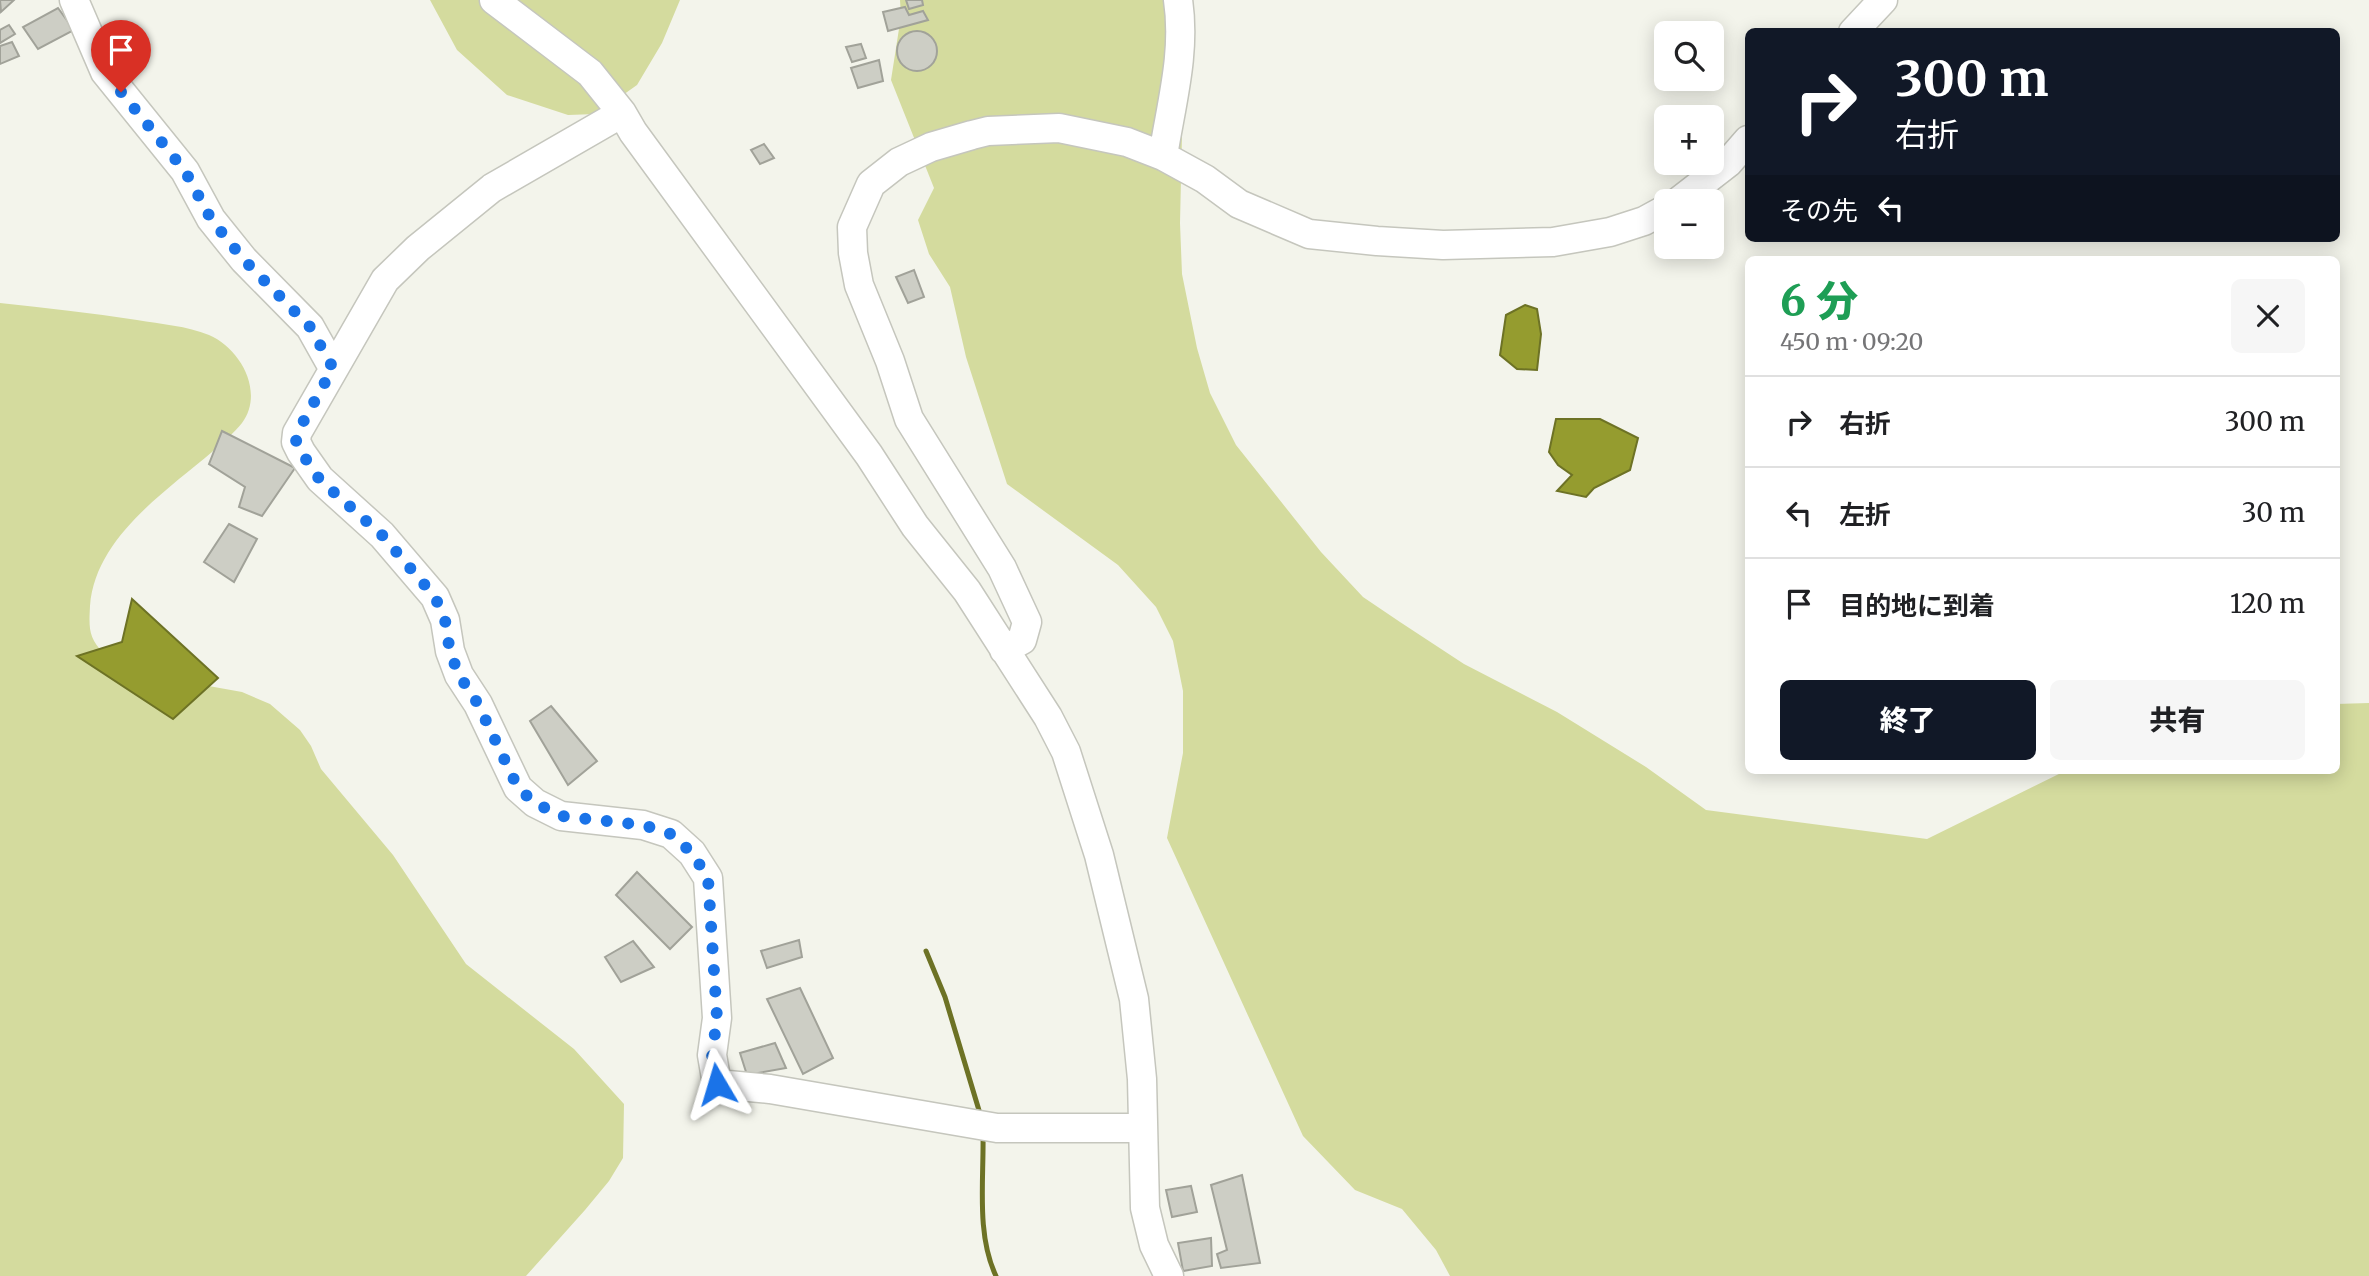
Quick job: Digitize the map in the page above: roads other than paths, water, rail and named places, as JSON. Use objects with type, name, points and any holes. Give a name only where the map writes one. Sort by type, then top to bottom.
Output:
[{"type":"street","points":[[74,0],[105,72],[185,171],[211,219],[244,260],[310,327],[333,368]]},
{"type":"street","points":[[494,0],[590,73],[622,113],[633,132],[869,455],[915,526],[967,591],[1048,717],[1066,752],[1078,797],[1099,855],[1134,999],[1142,1079],[1145,1208],[1154,1245],[1169,1276]]},
{"type":"street","points":[[1163,156],[1180,57],[1178,0]]},
{"type":"street","points":[[1857,28],[1882,0]]},
{"type":"street","points":[[622,113],[492,188],[401,262],[385,280],[333,368],[297,433],[296,442],[320,480],[382,535],[435,597],[445,620],[450,652],[459,675],[478,704],[518,788],[535,803],[561,816],[643,825],[671,834],[692,853],[708,878],[717,1018],[712,1055],[717,1084],[769,1089],[997,1128],[1143,1128]]},
{"type":"street","points":[[1004,650],[1023,640],[1027,622],[1002,568],[909,419],[890,360],[859,285],[853,253],[852,227],[871,184],[882,173],[931,147],[972,135],[988,131],[1059,128],[1126,142],[1163,156],[1205,179],[1239,204],[1309,234],[1443,245],[1553,242],[1610,233],[1654,216]]},
{"type":"street","points":[[1694,189],[1728,163],[1745,143]]},
{"type":"waterway","points":[[926,951],[945,997],[981,1117]]},
{"type":"waterway","points":[[983,1134],[983,1225],[996,1276]]}]
